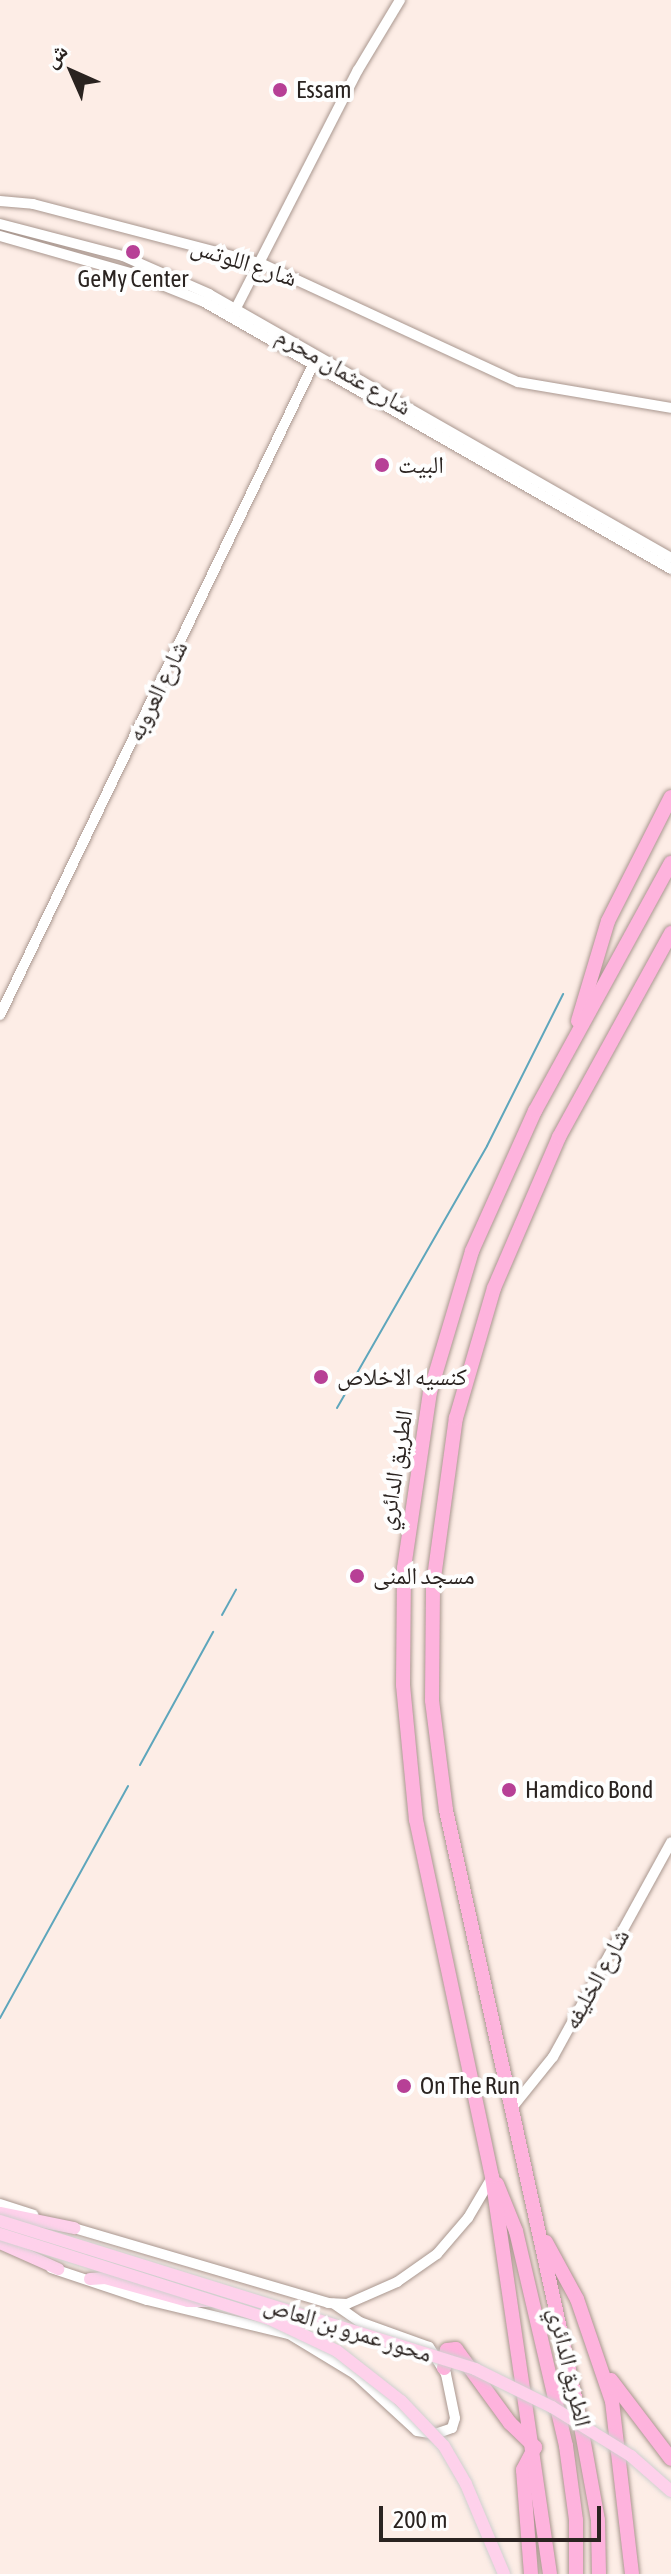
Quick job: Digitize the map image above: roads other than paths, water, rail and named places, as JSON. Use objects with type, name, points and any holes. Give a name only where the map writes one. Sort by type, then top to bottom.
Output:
[{"type":"highway","points":[[575,1035],[608,921],[671,797]]},
{"type":"highway","name":"الطريق الدائري","points":[[550,2574],[535,2447],[492,2177],[419,1835],[403,1685],[407,1536],[434,1378],[472,1251],[500,1182],[575,1035],[671,863]]},
{"type":"highway","name":"الطريق الدائري","points":[[599,2574],[598,2520],[543,2235],[480,1982],[434,1729],[432,1700],[439,1518],[456,1418],[483,1320],[545,1165],[671,933]]},
{"type":"highway","name":"الطريق الدائري","points":[[492,2177],[516,2231],[566,2446],[576,2520],[576,2574]]},
{"type":"highway","name":"الطريق الدائري","points":[[543,2235],[572,2288],[602,2363],[620,2440],[632,2574]]},
{"type":"highway","points":[[444,2368],[447,2350],[456,2349],[510,2423],[535,2447],[523,2470],[531,2574]]},
{"type":"highway","points":[[602,2363],[671,2459]]},
{"type":"main road","points":[[0,2213],[74,2228]]},
{"type":"main road","name":"محور عمرو بن العاص","points":[[0,2221],[475,2369],[533,2395],[615,2446],[671,2491]]},
{"type":"main road","name":"محور عمرو بن العاص","points":[[0,2234],[212,2301],[321,2342],[401,2401],[452,2457],[504,2574]]},
{"type":"main road","points":[[0,2243],[58,2269]]},
{"type":"main road","points":[[90,2279],[146,2289],[188,2301],[212,2301]]},
{"type":"street","points":[[236,308],[358,70],[400,0]]},
{"type":"street","name":"شارع اللوتس","points":[[0,201],[33,204],[260,263],[518,382],[671,408]]},
{"type":"street","name":"شارع عثمان محرم","points":[[0,224],[123,256],[236,308],[671,558]]},
{"type":"street","name":"شارع عثمان محرم","points":[[0,236],[177,290],[671,569]]},
{"type":"street","name":"شارع العروبه","points":[[0,1015],[313,365]]},
{"type":"street","name":"شارع الخليفه","points":[[511,2109],[553,2057],[671,1842]]},
{"type":"street","points":[[334,2304],[354,2303],[385,2288],[437,2254],[468,2218],[492,2177]]},
{"type":"street","points":[[0,2204],[334,2304],[360,2322],[424,2343],[444,2368],[455,2424],[450,2430],[422,2434],[355,2374],[289,2334],[147,2300],[0,2250]]},
{"type":"waterway","points":[[337,1408],[487,1146],[563,994]]},
{"type":"waterway","points":[[222,1615],[236,1590]]},
{"type":"waterway","points":[[140,1765],[213,1632]]},
{"type":"waterway","points":[[0,2018],[128,1786]]},
{"type":"place","name":"Essam","points":[[280,90]]},
{"type":"place","name":"GeMy Center","points":[[133,252]]},
{"type":"place","name":"البيت","points":[[382,465]]},
{"type":"place","name":"كنسيه الاخلاص","points":[[321,1377]]},
{"type":"place","name":"مسجد المنى","points":[[357,1576]]},
{"type":"place","name":"Hamdico Bond","points":[[509,1790]]},
{"type":"place","name":"On The Run","points":[[404,2086]]}]
